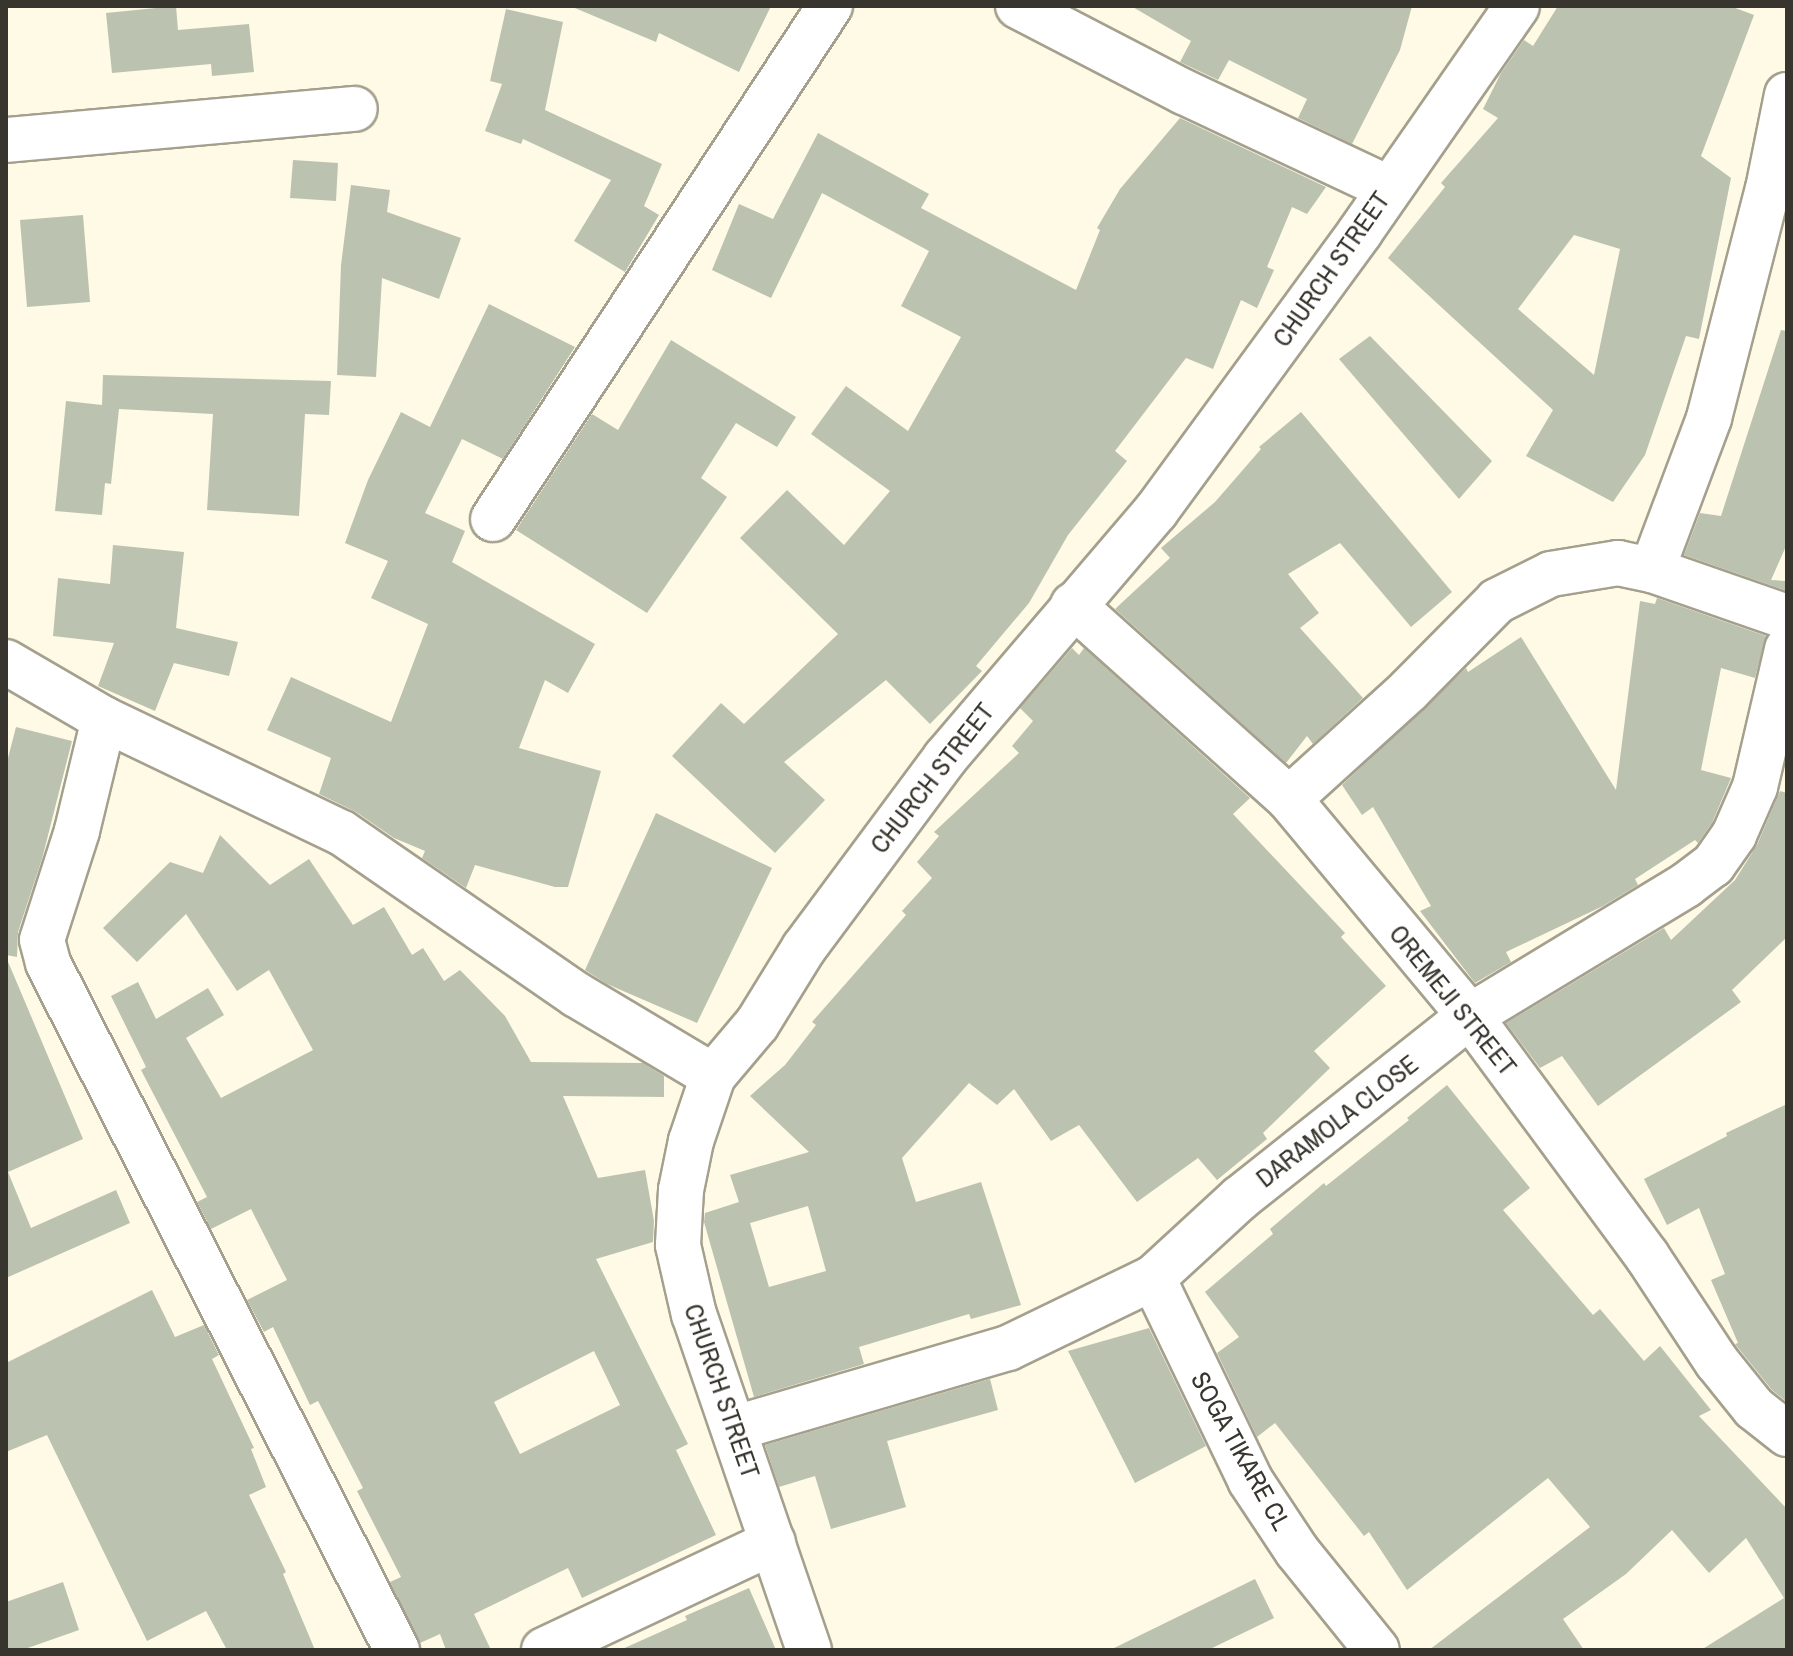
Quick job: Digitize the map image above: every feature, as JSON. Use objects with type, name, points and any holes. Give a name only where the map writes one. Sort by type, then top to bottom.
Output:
[{"type":"street","points":[[493,519],[830,6]]},
{"type":"street","points":[[1018,6],[1184,92],[1388,188]]},
{"type":"street","name":"CHURCH STREET","points":[[809,1650],[736,1428],[694,1315],[678,1245],[681,1190],[688,1153],[713,1076],[757,1024],[804,948],[945,758],[1156,511],[1517,6]]},
{"type":"street","points":[[1652,570],[1709,418],[1768,189],[1787,95]]},
{"type":"street","points":[[6,140],[355,109]]},
{"type":"street","points":[[1289,799],[1409,690],[1497,601],[1551,574],[1618,563],[1652,570],[1787,617]]},
{"type":"street","name":"OREMEJI STREET","points":[[1073,605],[1289,799],[1470,1016],[1647,1256],[1717,1362],[1754,1408],[1787,1434]]},
{"type":"street","name":"DARAMOLA CLOSE","points":[[736,1428],[1008,1348],[1153,1278],[1240,1198],[1470,1016],[1713,865],[1734,835],[1755,787],[1787,649]]},
{"type":"street","points":[[6,662],[104,719],[342,833],[577,995],[713,1076]]},
{"type":"street","points":[[104,719],[77,831],[42,940],[48,963],[397,1650]]},
{"type":"street","name":"SOGA TIKARE CL","points":[[1153,1278],[1250,1480],[1297,1551],[1377,1650]]},
{"type":"street","points":[[544,1650],[773,1542]]},
{"type":"building","points":[[176,6],[178,30],[249,24],[254,72],[212,76],[211,64],[112,73],[106,13]]},
{"type":"building","points":[[570,6],[771,6],[739,72],[659,33],[656,42]]},
{"type":"building","points":[[1131,6],[1412,6],[1400,50],[1352,144],[1298,118],[1307,99],[1229,60],[1218,80],[1180,62],[1191,41]]},
{"type":"building","points":[[1558,6],[1730,6],[1754,15],[1701,156],[1731,178],[1699,339],[1686,336],[1645,455],[1613,502],[1526,456],[1553,410],[1388,258],[1445,187],[1441,183],[1498,118],[1483,109],[1501,73],[1524,40],[1533,46]],"holes":[[[1574,235],[1620,249],[1594,375],[1518,309]]]},
{"type":"building","points":[[506,9],[563,22],[545,110],[662,164],[644,206],[659,215],[625,272],[574,241],[611,180],[523,139],[521,144],[485,131],[502,84],[490,81]]},
{"type":"building","points":[[1180,118],[1326,187],[1307,214],[1292,207],[1267,267],[1274,270],[1257,308],[1241,300],[1213,369],[1186,358],[1115,451],[1127,461],[1068,535],[1029,603],[976,666],[982,671],[930,724],[886,680],[784,762],[825,800],[775,853],[672,756],[721,703],[744,724],[838,634],[740,538],[787,490],[844,545],[890,491],[811,434],[846,386],[908,431],[961,337],[901,306],[929,251],[822,193],[771,298],[712,270],[739,204],[773,219],[818,133],[929,194],[921,208],[1076,290],[1100,230],[1097,228],[1120,189]]},
{"type":"building","points":[[293,160],[338,163],[336,201],[290,198]]},
{"type":"building","points":[[351,185],[390,190],[387,212],[461,238],[439,299],[382,278],[376,377],[337,375],[341,265]]},
{"type":"building","points":[[83,215],[90,302],[27,307],[20,220]]},
{"type":"building","points":[[489,304],[575,347],[503,459],[462,439],[425,513],[465,531],[452,562],[595,644],[568,693],[545,680],[519,748],[601,771],[568,887],[555,887],[475,865],[466,888],[422,858],[425,851],[394,838],[356,812],[319,794],[331,758],[267,730],[291,677],[391,722],[428,624],[371,598],[388,561],[345,543],[368,480],[401,412],[430,427]]},
{"type":"building","points":[[1781,330],[1787,331],[1787,544],[1771,580],[1787,581],[1787,591],[1684,555],[1700,513],[1721,516]]},
{"type":"building","points":[[1370,336],[1492,461],[1459,499],[1339,359]]},
{"type":"building","points":[[671,340],[796,417],[777,447],[736,423],[701,478],[727,497],[647,613],[516,530],[592,414],[618,430]]},
{"type":"building","points":[[103,375],[331,381],[329,415],[305,414],[299,516],[207,510],[213,414],[119,409],[111,484],[105,483],[102,515],[55,511],[66,401],[102,405]]},
{"type":"building","points":[[1301,412],[1452,592],[1411,627],[1340,543],[1288,574],[1319,613],[1300,628],[1363,698],[1313,744],[1307,736],[1286,763],[1115,609],[1170,558],[1161,548],[1215,502],[1261,449],[1259,447]]},
{"type":"building","points":[[113,545],[184,552],[176,628],[238,642],[229,676],[174,663],[155,711],[98,686],[114,643],[53,636],[58,578],[110,584]]},
{"type":"building","points":[[1657,598],[1766,636],[1755,678],[1721,668],[1701,770],[1731,778],[1712,823],[1698,843],[1695,840],[1635,879],[1638,885],[1603,906],[1506,952],[1511,962],[1475,983],[1420,911],[1431,906],[1373,807],[1362,815],[1342,785],[1466,668],[1468,672],[1521,637],[1616,790],[1640,601],[1655,604]]},
{"type":"building","points":[[1072,648],[1079,655],[1084,648],[1250,798],[1233,814],[1345,933],[1341,937],[1386,986],[1314,1051],[1330,1068],[1263,1133],[1267,1139],[1217,1180],[1198,1158],[1137,1202],[1079,1125],[1051,1141],[1014,1089],[997,1105],[969,1083],[902,1158],[916,1202],[981,1182],[1021,1305],[971,1319],[969,1314],[859,1347],[864,1364],[754,1397],[704,1222],[705,1213],[739,1202],[730,1175],[809,1152],[750,1096],[785,1065],[816,1025],[812,1022],[906,915],[902,911],[932,878],[917,862],[939,836],[934,832],[1019,753],[1012,746],[1033,721],[1020,708]],"holes":[[[808,1206],[826,1271],[769,1287],[750,1223]]]},
{"type":"building","points":[[16,727],[72,741],[42,859],[18,932],[17,957],[6,955],[6,766]]},
{"type":"building","points":[[1780,791],[1787,793],[1787,937],[1732,990],[1741,1002],[1598,1106],[1562,1056],[1540,1068],[1506,1023],[1664,928],[1671,940],[1735,880],[1757,845]]},
{"type":"building","points":[[656,813],[772,868],[697,1023],[607,984],[585,970]]},
{"type":"building","points":[[220,835],[270,885],[309,859],[353,925],[384,907],[412,955],[423,948],[444,981],[460,970],[505,1016],[531,1062],[643,1063],[664,1076],[664,1097],[563,1096],[598,1178],[645,1170],[654,1221],[653,1242],[596,1259],[688,1444],[676,1450],[716,1535],[582,1598],[568,1568],[474,1614],[491,1650],[446,1650],[440,1634],[420,1643],[390,1582],[401,1577],[357,1491],[363,1488],[318,1401],[310,1405],[273,1327],[264,1332],[247,1300],[287,1280],[251,1209],[211,1229],[197,1202],[207,1197],[141,1070],[146,1067],[111,996],[138,982],[156,1019],[208,988],[224,1015],[186,1038],[221,1098],[313,1050],[269,970],[237,991],[186,914],[137,962],[103,928],[170,862],[203,873]],"holes":[[[594,1351],[620,1405],[520,1454],[494,1402]]]},
{"type":"building","points":[[6,957],[83,1139],[8,1172],[31,1228],[116,1190],[130,1223],[6,1278]]},
{"type":"building","points":[[1447,1085],[1530,1188],[1503,1210],[1593,1315],[1600,1309],[1644,1361],[1660,1346],[1711,1410],[1699,1416],[1787,1509],[1787,1650],[1701,1650],[1784,1598],[1746,1538],[1709,1573],[1672,1530],[1626,1574],[1563,1619],[1584,1650],[1429,1650],[1590,1527],[1548,1478],[1407,1590],[1369,1532],[1364,1536],[1275,1423],[1257,1437],[1217,1353],[1239,1337],[1205,1292],[1273,1234],[1270,1229],[1324,1183],[1326,1186],[1409,1120],[1407,1118]]},
{"type":"building","points":[[1787,1104],[1787,1402],[1772,1390],[1735,1344],[1738,1343],[1711,1280],[1725,1274],[1699,1208],[1667,1225],[1644,1179],[1727,1136],[1726,1133]]},
{"type":"building","points":[[152,1290],[175,1337],[204,1325],[219,1355],[212,1359],[254,1448],[251,1449],[266,1487],[249,1495],[286,1572],[283,1574],[315,1650],[227,1650],[206,1611],[147,1641],[47,1435],[6,1452],[6,1363]]},
{"type":"building","points":[[1149,1328],[1206,1446],[1135,1483],[1068,1351]]},
{"type":"building","points":[[990,1379],[998,1410],[887,1441],[906,1507],[831,1529],[815,1476],[779,1487],[765,1445]]},
{"type":"building","points":[[1255,1579],[1274,1618],[1208,1650],[1110,1650]]},
{"type":"building","points":[[63,1582],[79,1630],[22,1650],[6,1650],[6,1602]]},
{"type":"building","points":[[749,1588],[776,1650],[620,1650],[687,1620],[685,1616]]}]
